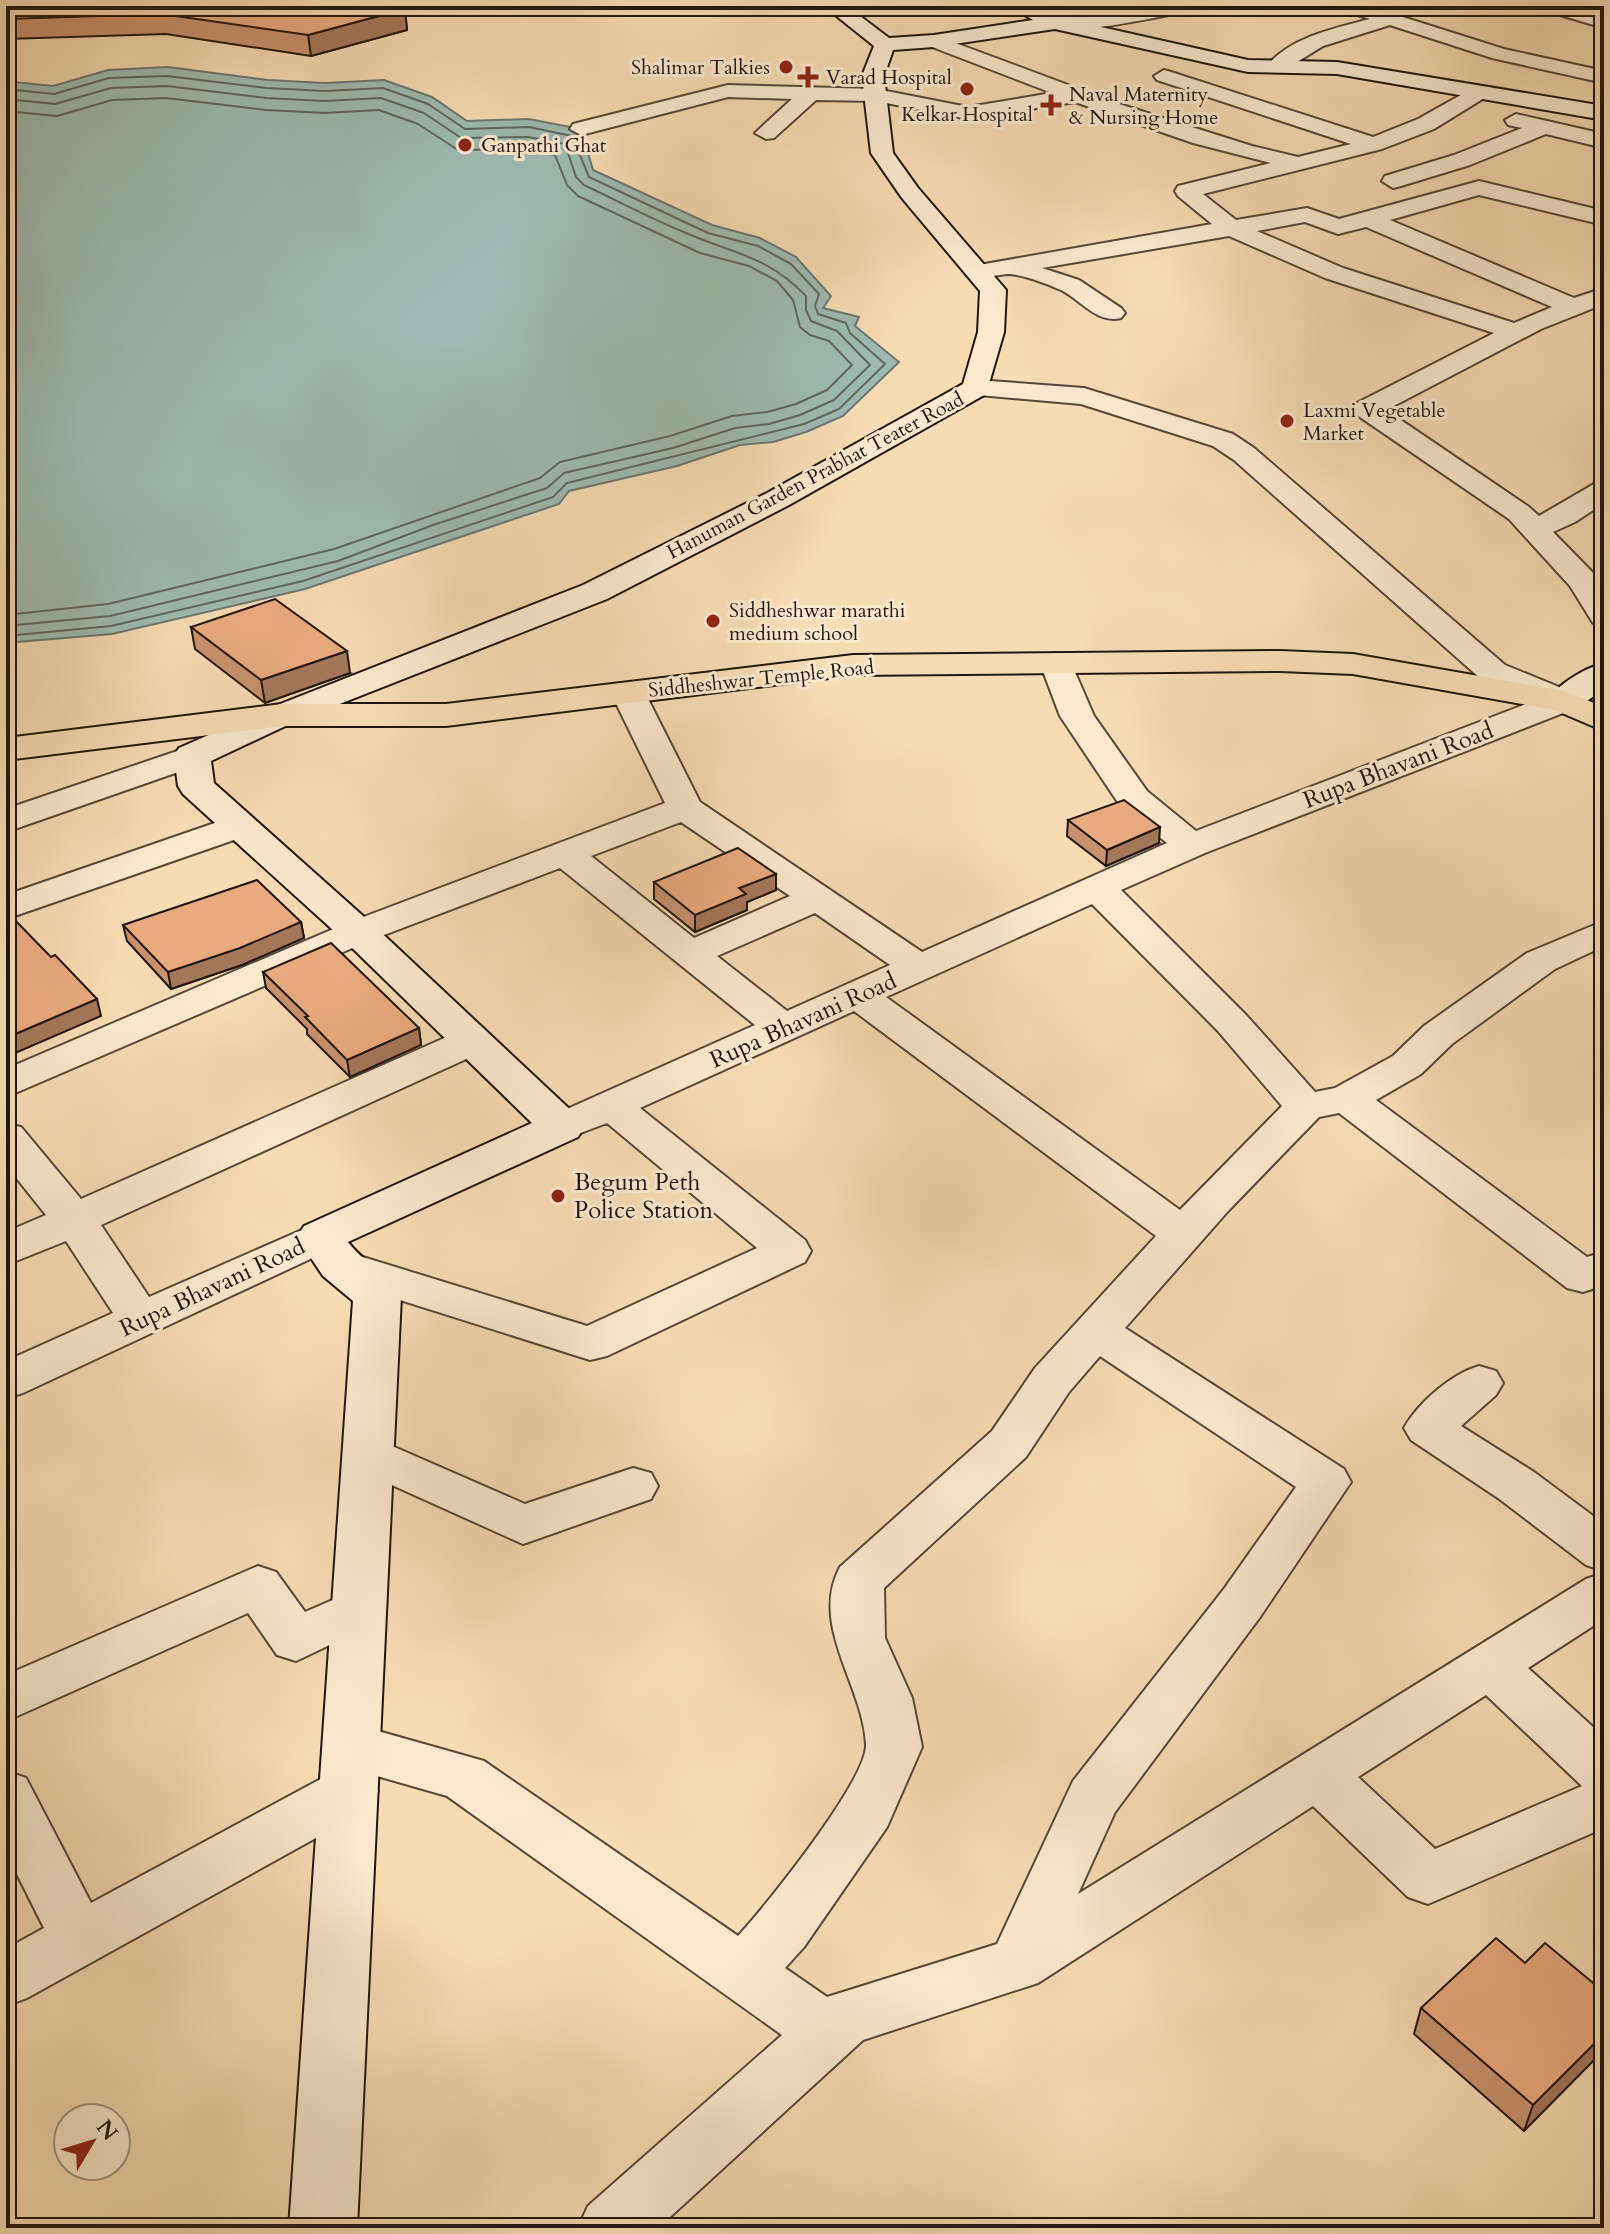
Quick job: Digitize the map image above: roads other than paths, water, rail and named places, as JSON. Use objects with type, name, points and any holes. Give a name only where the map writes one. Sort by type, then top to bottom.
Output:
[{"type":"highway","name":"Siddheshwar Temple Road","points":[[6,749],[282,715],[446,715],[853,665],[1280,661],[1353,664],[1564,701],[1604,720]]},
{"type":"street","points":[[834,6],[885,44],[934,41],[1055,23],[1085,23],[1185,6]]},
{"type":"street","points":[[1019,6],[1055,23],[1248,66],[1337,68],[1467,95],[1555,103],[1604,113]]},
{"type":"street","points":[[1349,6],[1499,54],[1604,77]]},
{"type":"street","points":[[1550,6],[1604,22]]},
{"type":"street","points":[[1277,66],[1288,56],[1322,39],[1391,19]]},
{"type":"street","points":[[934,41],[1077,97],[1245,152],[1300,164]]},
{"type":"street","name":"Hanuman Garden Prabhat Teater Road","points":[[192,756],[282,715],[595,592],[778,499],[976,388],[991,332],[993,290],[910,193],[882,153],[869,81],[885,44]]},
{"type":"street","points":[[1216,58],[1157,78],[1374,144]]},
{"type":"street","points":[[1516,332],[1334,273],[1231,228],[1186,191],[1374,144],[1426,124],[1467,95],[1540,62]]},
{"type":"street","points":[[581,129],[803,72]]},
{"type":"street","points":[[1555,103],[1576,88],[1604,77]]},
{"type":"street","points":[[728,91],[810,94],[869,81],[968,113],[1121,88]]},
{"type":"street","points":[[766,133],[810,94]]},
{"type":"street","points":[[1467,95],[1543,127],[1604,141]]},
{"type":"street","points":[[1393,181],[1462,160],[1543,127]]},
{"type":"street","points":[[1330,156],[1438,199]]},
{"type":"street","points":[[979,272],[1307,215],[1338,227],[1479,188],[1604,218]]},
{"type":"street","points":[[1556,206],[1592,193]]},
{"type":"street","points":[[1368,219],[1574,307]]},
{"type":"street","points":[[1011,267],[1070,285],[1112,313]]},
{"type":"street","points":[[1604,295],[1516,332],[1367,409],[1519,513],[1583,581],[1604,616]]},
{"type":"street","points":[[976,388],[1084,396],[1223,440],[1244,454],[1493,672],[1564,701]]},
{"type":"street","points":[[1534,529],[1565,516],[1604,490]]},
{"type":"street","points":[[1056,663],[1077,716],[1134,799],[1192,845]]},
{"type":"street","name":"Rupa Bhavani Road","points":[[6,1381],[140,1319],[330,1251],[562,1127],[1192,845],[1564,701],[1604,673]]},
{"type":"street","points":[[628,693],[685,808],[920,968]]},
{"type":"street","points":[[6,821],[192,756],[196,786],[358,932],[562,1127]]},
{"type":"street","points":[[6,1084],[358,932],[685,808]]},
{"type":"street","points":[[6,908],[238,826]]},
{"type":"street","points":[[565,854],[784,1029]]},
{"type":"street","points":[[1098,888],[1232,1023],[1326,1103],[1583,1277],[1604,1267]]},
{"type":"street","points":[[690,954],[818,898]]},
{"type":"street","points":[[742,1972],[783,1929],[867,1810],[894,1747],[885,1698],[859,1638],[858,1581],[1009,1444],[1052,1380],[1184,1234],[1326,1103],[1407,1065],[1438,1035],[1541,961],[1604,932]]},
{"type":"street","points":[[858,995],[1184,1234]]},
{"type":"street","points":[[6,1250],[472,1041]]},
{"type":"street","points":[[330,1251],[590,1344],[789,1251],[612,1106]]},
{"type":"street","points":[[6,1137],[74,1219],[140,1319]]},
{"type":"street","points":[[323,2228],[352,1769],[377,1296],[330,1251]]},
{"type":"street","points":[[1017,1964],[1093,1798],[1242,1603],[1326,1482],[1096,1331]]},
{"type":"street","points":[[1479,1383],[1428,1428],[1516,1485],[1604,1551]]},
{"type":"street","points":[[369,1454],[523,1525],[633,1486]]},
{"type":"street","points":[[6,1699],[258,1586],[296,1640],[360,1608]]},
{"type":"street","points":[[611,2228],[843,2019],[1017,1964],[1604,1593]]},
{"type":"street","points":[[1490,1665],[1604,1772]]},
{"type":"street","points":[[6,1979],[79,1939],[352,1769],[464,1777],[827,2032]]},
{"type":"street","points":[[1317,1774],[1428,1879],[1604,1802]]},
{"type":"street","points":[[6,1795],[79,1939]]},
{"type":"water","points":[[168,67],[268,80],[325,83],[384,80],[432,97],[467,121],[529,119],[581,129],[593,170],[712,225],[760,238],[796,257],[831,296],[823,308],[859,317],[855,326],[899,362],[843,416],[806,432],[773,442],[740,445],[677,466],[569,491],[559,504],[305,589],[112,634],[17,642],[6,657],[6,81],[53,86],[108,70]]},
{"type":"place","name":"Shalimar Talkies","points":[[786,67]]},
{"type":"place","name":"Varad Hospital","points":[[808,77]]},
{"type":"place","name":"Kelkar Hospital","points":[[967,89]]},
{"type":"place","name":"Naval Maternity & Nursing Home","points":[[1051,105]]},
{"type":"place","name":"Ganpathi Ghat","points":[[465,145]]},
{"type":"place","name":"Laxmi Vegetable Market","points":[[1287,421]]},
{"type":"place","name":"Siddheshwar marathi medium school","points":[[713,621]]},
{"type":"place","name":"Begum Peth Police Station","points":[[558,1196]]}]
